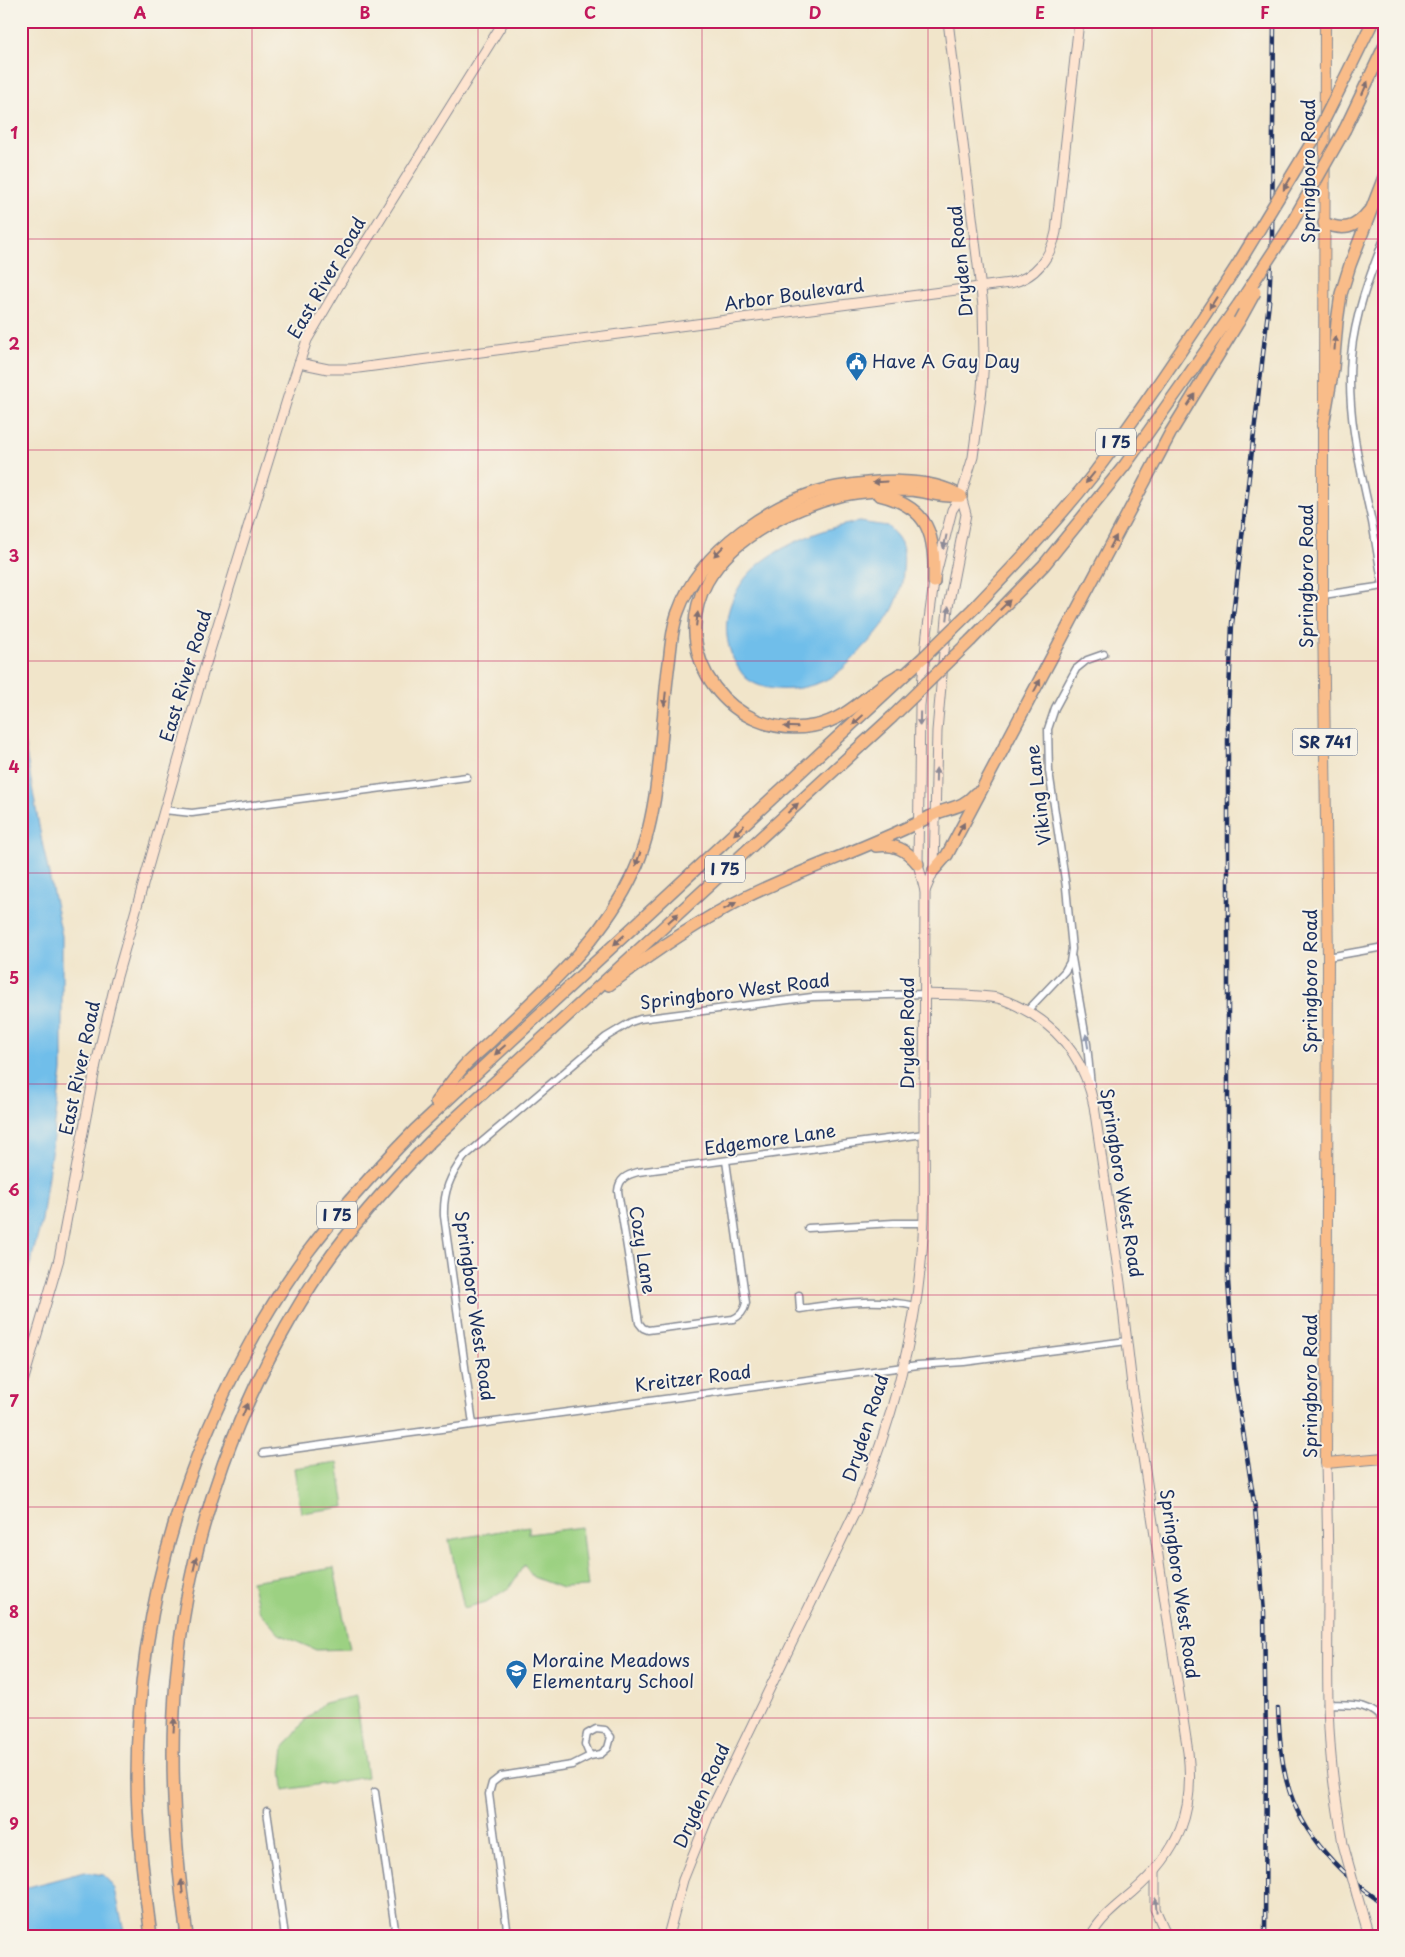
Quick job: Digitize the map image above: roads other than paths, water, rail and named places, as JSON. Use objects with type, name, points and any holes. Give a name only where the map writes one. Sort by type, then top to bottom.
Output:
[{"type":"highway","name":"I 75","points":[[151,1936],[138,1811],[139,1709],[142,1674],[155,1597],[178,1511],[200,1447],[246,1349],[261,1324],[314,1245],[364,1182],[415,1130],[894,682],[924,658],[1028,551],[1093,475],[1194,334],[1240,261],[1317,134],[1373,21]]},
{"type":"highway","name":"I 75","points":[[188,1936],[178,1845],[174,1775],[176,1681],[190,1583],[208,1513],[228,1452],[260,1376],[324,1266],[391,1182],[431,1141],[891,718],[1044,565],[1125,465],[1239,304],[1289,228],[1346,128],[1384,48]]},
{"type":"highway","points":[[1323,426],[1333,368],[1341,294],[1384,176]]},
{"type":"highway","points":[[1324,223],[1336,228],[1352,226],[1363,218],[1374,202]]},
{"type":"highway","points":[[934,870],[947,855],[1171,432],[1239,322],[1289,228]]},
{"type":"highway","points":[[415,1130],[465,1065],[580,954],[603,926],[634,871],[643,846],[655,794],[673,630],[683,600],[694,580],[707,563],[728,541],[766,514],[811,494],[832,488],[878,482],[912,482],[948,488],[961,496]]},
{"type":"highway","points":[[894,682],[840,716],[814,726],[787,728],[751,719],[734,708],[714,687],[704,672],[697,653],[695,624],[700,600],[707,582],[737,546],[765,526],[788,514],[846,495],[909,490],[946,497],[961,496]]},
{"type":"highway","points":[[868,493],[900,501],[912,508],[925,522],[933,547],[934,582]]},
{"type":"highway","points":[[560,1022],[680,933],[747,897],[860,849],[936,813],[955,808],[972,798],[1002,751]]},
{"type":"highway","points":[[860,849],[876,846],[896,846],[905,850],[918,864]]},
{"type":"main road","name":"Springboro Road","points":[[1326,21],[1323,426],[1323,595],[1328,957],[1326,1463]]},
{"type":"main road","points":[[1326,1463],[1384,1458]]},
{"type":"street","name":"East River Road","points":[[21,1389],[60,1259],[105,1025],[204,670],[307,340],[322,312],[504,21]]},
{"type":"street","name":"Dryden Road","points":[[668,1936],[683,1880],[711,1810],[856,1510],[871,1474],[904,1367],[915,1306],[924,1224],[925,891],[918,864],[920,706],[934,582],[952,510],[961,496],[972,457],[982,390],[984,306],[948,21]]},
{"type":"street","name":"Arbor Boulevard","points":[[299,363],[328,369],[351,368],[1010,283],[1026,278],[1044,260],[1053,244],[1064,172],[1080,21]]},
{"type":"street","points":[[1323,595],[1383,586],[1357,459],[1350,400],[1350,378],[1354,334],[1360,306],[1384,239]]},
{"type":"street","points":[[1373,267],[1384,267]]},
{"type":"street","name":"Dryden Road","points":[[925,891],[934,870],[937,731],[948,613],[966,514],[961,496]]},
{"type":"street","name":"Viking Lane","points":[[1091,1090],[1087,1044],[1072,955],[1066,887],[1049,771],[1048,729],[1055,708],[1076,669],[1087,660],[1104,654]]},
{"type":"street","points":[[164,810],[192,813],[467,777]]},
{"type":"street","points":[[1328,957],[1384,947]]},
{"type":"street","points":[[1027,1011],[1059,979],[1072,955]]},
{"type":"street","name":"Springboro West Road","points":[[473,1424],[444,1216],[445,1193],[448,1182],[464,1157],[606,1037],[631,1022],[640,1019],[812,997],[925,994],[965,995],[999,999],[1027,1011],[1049,1025],[1063,1039],[1081,1065],[1091,1090],[1190,1769],[1189,1800],[1183,1825],[1168,1855],[1155,1871],[1102,1919],[1091,1936]]},
{"type":"street","name":"Edgemore Lane","points":[[621,1180],[630,1174],[638,1172],[924,1134]]},
{"type":"street","name":"Cozy Lane","points":[[621,1180],[618,1191],[640,1325],[648,1330],[732,1319],[738,1317],[746,1304],[726,1161]]},
{"type":"street","points":[[808,1228],[894,1223],[924,1224]]},
{"type":"street","points":[[799,1295],[800,1308],[866,1301],[883,1301],[915,1306]]},
{"type":"street","name":"Kreitzer Road","points":[[263,1453],[904,1367],[964,1362],[1127,1340]]},
{"type":"street","name":"Springboro Road","points":[[1326,1463],[1328,1731],[1334,1792],[1343,1844],[1369,1936]]},
{"type":"street","points":[[1327,1704],[1363,1706],[1376,1712],[1384,1722]]},
{"type":"street","points":[[508,1936],[491,1818],[489,1794],[492,1783],[501,1776],[572,1765],[590,1756],[601,1754],[608,1748],[611,1737],[604,1730],[596,1729],[588,1734],[585,1744],[590,1756]]},
{"type":"street","points":[[376,1792],[396,1936]]},
{"type":"street","points":[[266,1811],[285,1936]]},
{"type":"street","points":[[1155,1871],[1155,1908],[1167,1936]]},
{"type":"water","points":[[859,522],[887,526],[898,538],[902,546],[904,560],[902,582],[896,603],[885,622],[854,658],[826,680],[803,687],[779,689],[767,688],[746,678],[732,656],[726,628],[732,601],[741,584],[763,561],[778,551],[827,530]]},
{"type":"water","points":[[21,724],[41,837],[62,936],[62,1071],[42,1220],[21,1298]]},
{"type":"water","points":[[84,1872],[104,1875],[115,1889],[125,1936],[21,1936],[21,1889]]},
{"type":"railway","points":[[1265,1936],[1266,1742],[1264,1612],[1255,1508],[1235,1380],[1228,1281],[1228,716],[1232,624],[1269,302],[1272,236],[1274,21]]},
{"type":"railway","points":[[1278,1708],[1284,1769],[1289,1790],[1307,1829],[1334,1863],[1384,1904]]},
{"type":"place","name":"Have A Gay Day","points":[[856,381]]},
{"type":"place","name":"Moraine Meadows Elementary School","points":[[516,1690]]}]
